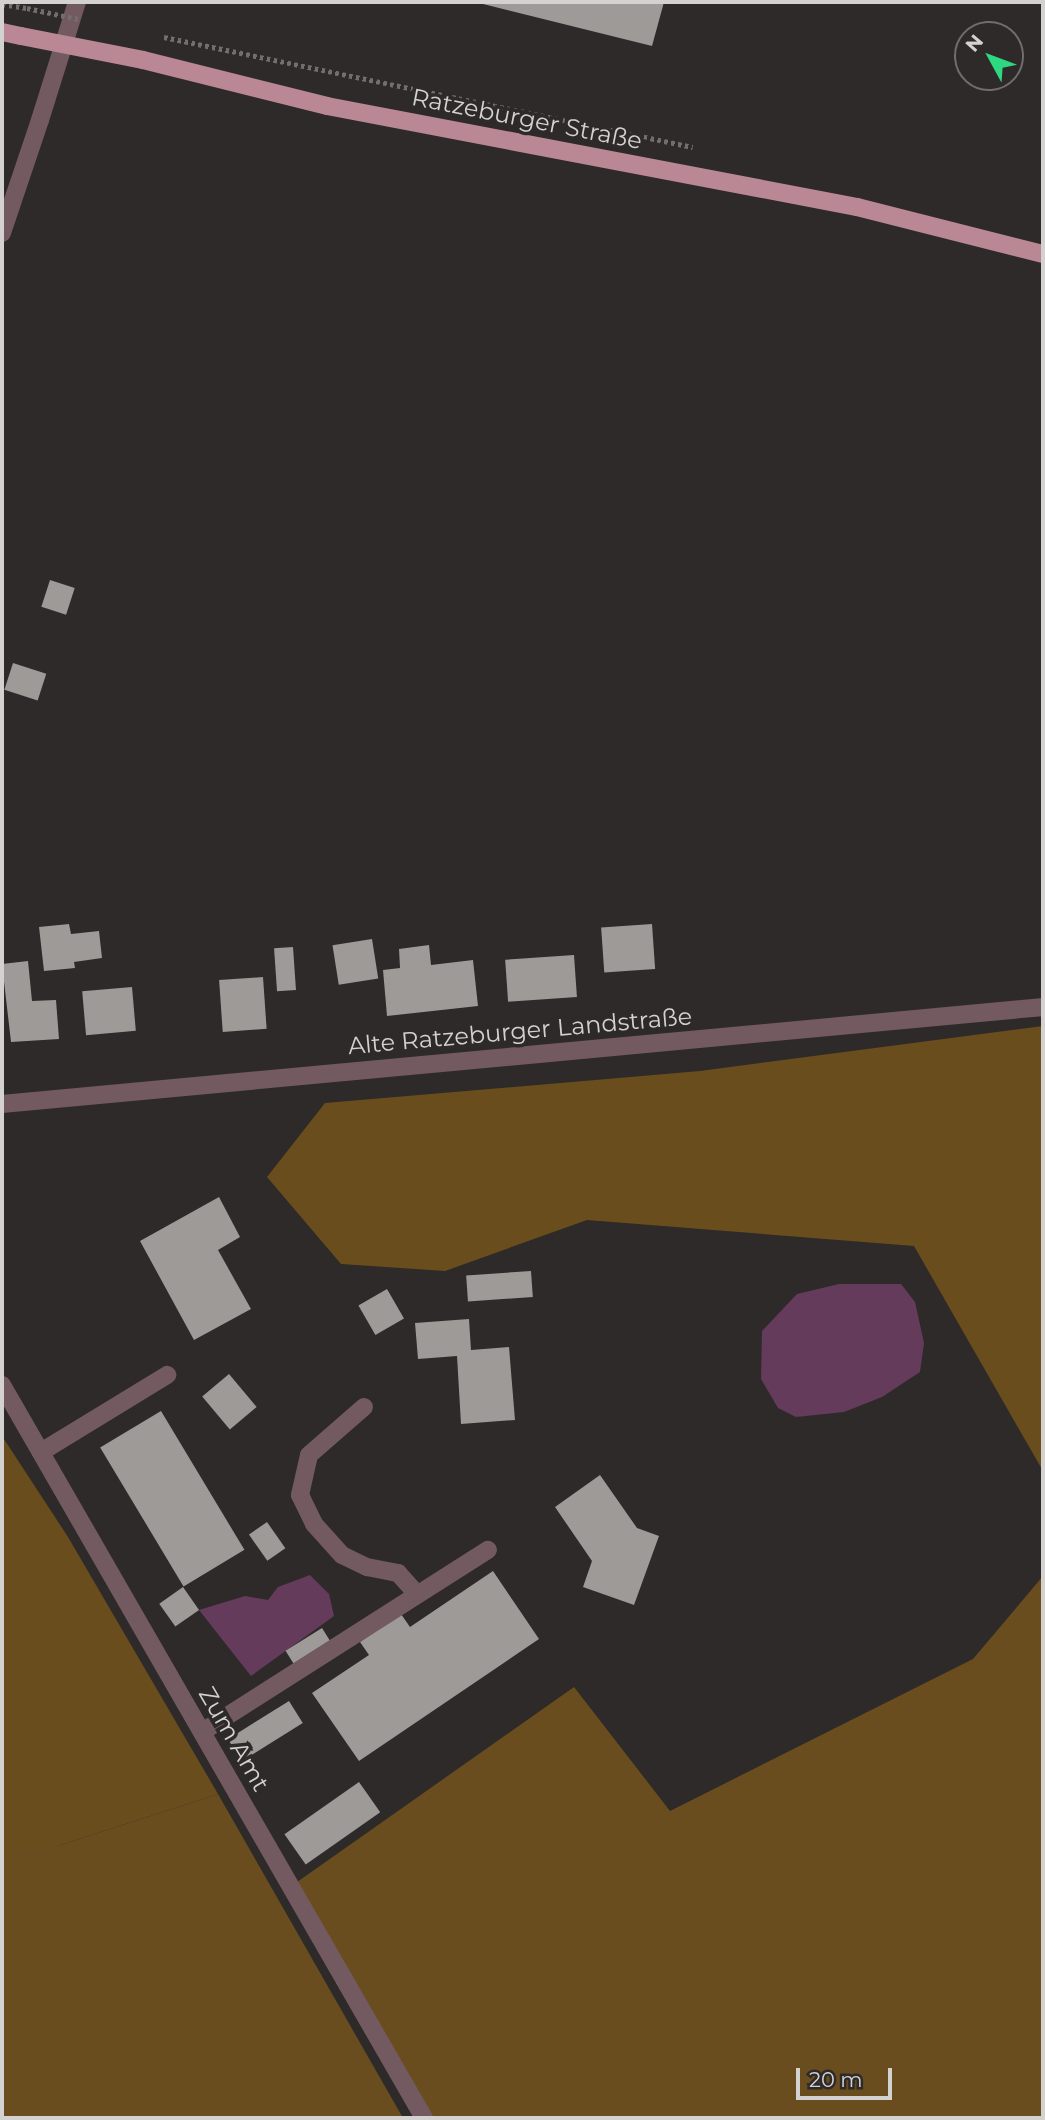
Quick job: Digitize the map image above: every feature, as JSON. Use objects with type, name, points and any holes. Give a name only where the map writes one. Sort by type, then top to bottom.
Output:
[{"type":"main road","name":"Ratzeburger Straße","points":[[2,32],[143,60],[327,106],[858,206],[1043,254]]},
{"type":"street","points":[[2,233],[77,2]]},
{"type":"street","name":"Alte Ratzeburger Landstraße","points":[[2,1104],[1043,1007]]},
{"type":"street","points":[[41,1452],[167,1375]]},
{"type":"street","name":"Zum Amt","points":[[2,1385],[424,2118]]},
{"type":"street","points":[[364,1407],[309,1455],[300,1495],[314,1524],[342,1555],[367,1567],[397,1573],[416,1593]]},
{"type":"street","points":[[202,1732],[416,1593],[488,1550]]},
{"type":"path","points":[[2,4],[27,8]]},
{"type":"path","points":[[158,36],[708,150]]},
{"type":"shaded area","points":[[1043,1026],[1043,1471],[914,1246],[587,1220],[445,1271],[341,1264],[267,1177],[325,1103],[700,1071]]},
{"type":"shaded area","points":[[839,1284],[901,1284],[915,1302],[924,1343],[920,1372],[882,1397],[844,1412],[796,1417],[778,1408],[761,1379],[762,1331],[797,1294]]},
{"type":"shaded area","points":[[2,1436],[68,1537],[218,1794],[58,1846],[2,1848]]},
{"type":"shaded area","points":[[310,1575],[329,1594],[334,1616],[251,1676],[199,1610],[245,1596],[268,1600],[278,1587]]},
{"type":"shaded area","points":[[1043,1576],[1043,2118],[424,2118],[290,1887],[574,1687],[670,1811],[973,1659]]},
{"type":"shaded area","points":[[218,1794],[403,2118],[2,2118],[2,1846],[58,1846]]},
{"type":"building","points":[[475,2],[664,2],[652,46]]},
{"type":"building","points":[[50,580],[75,588],[66,615],[41,607]]},
{"type":"building","points":[[13,663],[46,674],[38,700],[4,690]]},
{"type":"building","points":[[69,924],[71,934],[99,931],[102,958],[74,962],[75,968],[44,971],[39,927]]},
{"type":"building","points":[[652,924],[655,969],[604,972],[601,928]]},
{"type":"building","points":[[372,939],[378,979],[339,985],[332,945]]},
{"type":"building","points":[[429,945],[431,965],[473,960],[478,1006],[387,1016],[383,970],[400,968],[399,949]]},
{"type":"building","points":[[293,947],[296,990],[277,991],[274,948]]},
{"type":"building","points":[[574,955],[577,997],[508,1002],[505,960]]},
{"type":"building","points":[[28,961],[32,1001],[56,1000],[59,1039],[11,1042],[2,964]]},
{"type":"building","points":[[263,977],[267,1029],[223,1032],[219,980]]},
{"type":"building","points":[[132,987],[136,1031],[86,1035],[82,991]]},
{"type":"building","points":[[219,1197],[240,1237],[218,1250],[251,1309],[194,1340],[140,1241]]},
{"type":"building","points":[[531,1271],[533,1297],[468,1301],[466,1276]]},
{"type":"building","points":[[387,1289],[404,1318],[375,1335],[358,1306]]},
{"type":"building","points":[[469,1319],[471,1350],[509,1347],[515,1420],[461,1424],[457,1356],[418,1359],[415,1323]]},
{"type":"building","points":[[229,1374],[257,1407],[230,1429],[202,1396]]},
{"type":"building","points":[[161,1411],[244,1550],[184,1586],[100,1448]]},
{"type":"building","points":[[600,1475],[637,1528],[659,1536],[634,1605],[583,1587],[592,1561],[555,1507]]},
{"type":"building","points":[[267,1522],[285,1548],[267,1561],[249,1535]]},
{"type":"building","points":[[493,1571],[539,1639],[359,1761],[312,1693],[369,1655],[360,1642],[401,1614],[410,1627]]},
{"type":"building","points":[[183,1587],[199,1610],[175,1627],[159,1604]]},
{"type":"building","points":[[322,1628],[330,1641],[293,1664],[286,1651]]},
{"type":"building","points":[[289,1701],[303,1723],[242,1761],[228,1739]]},
{"type":"building","points":[[359,1782],[380,1812],[306,1865],[284,1834]]}]
